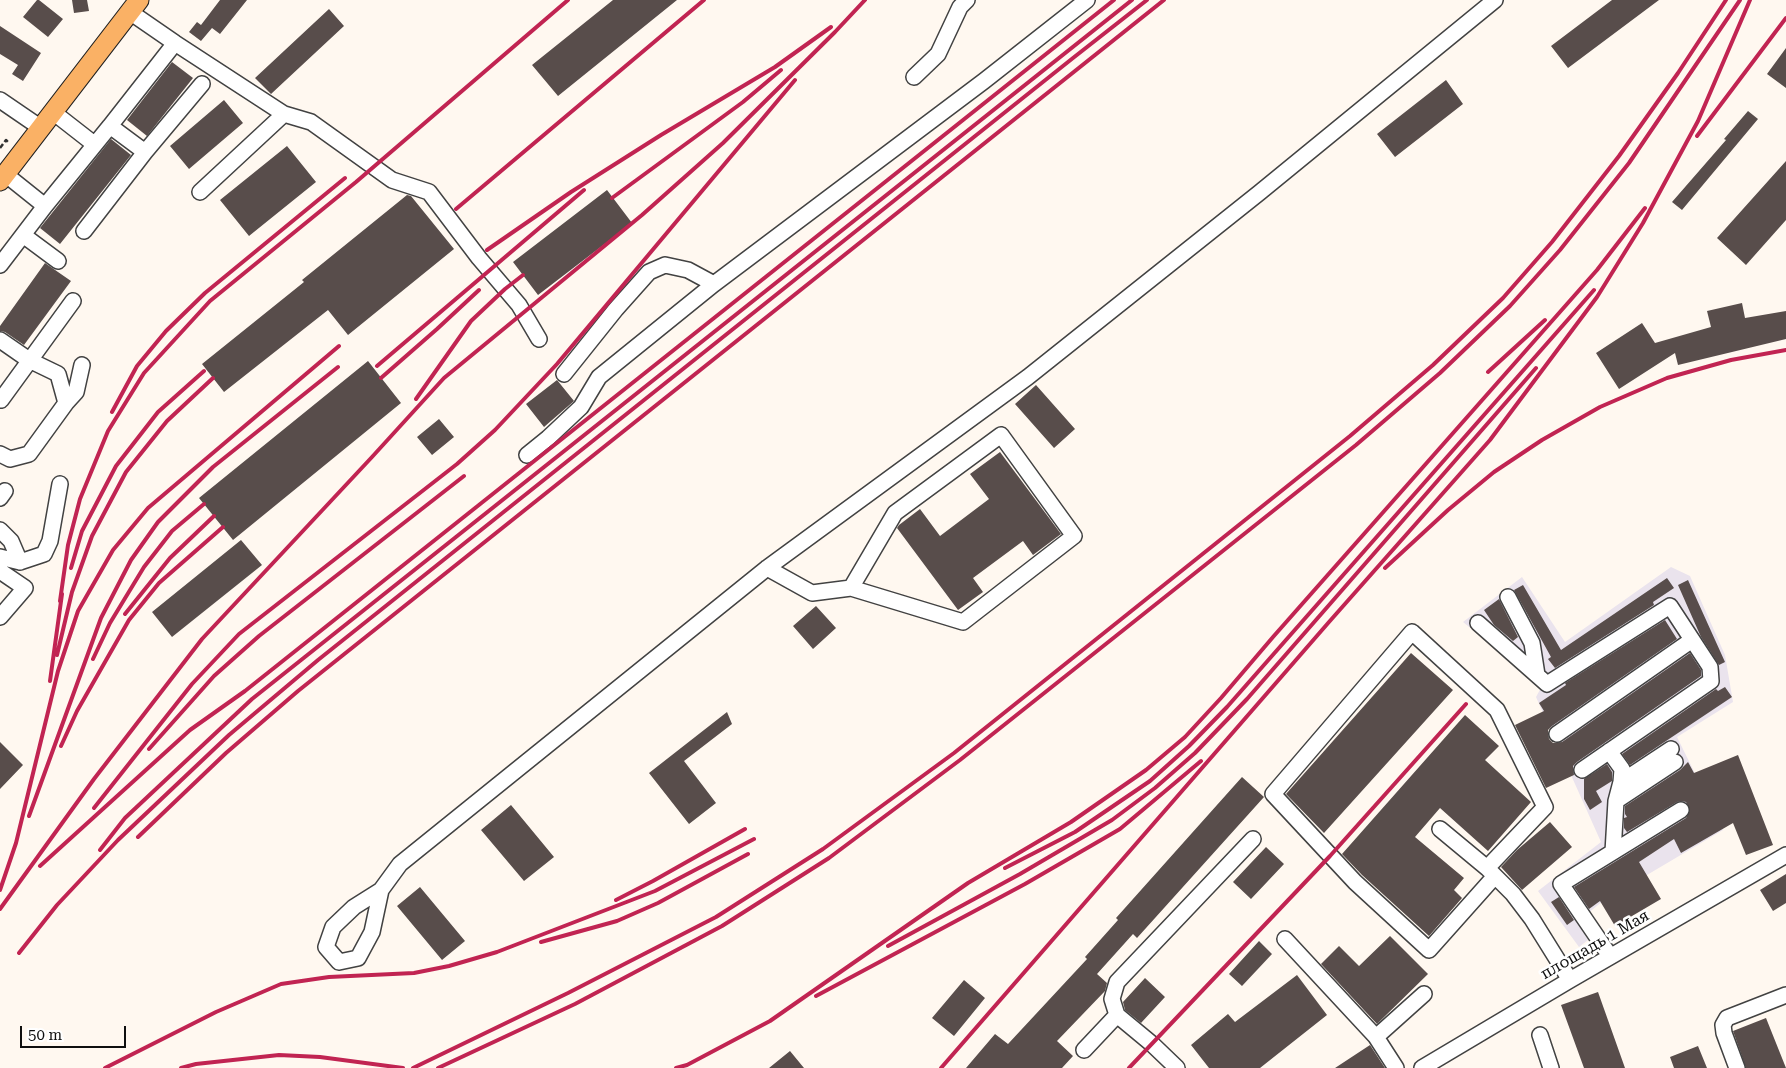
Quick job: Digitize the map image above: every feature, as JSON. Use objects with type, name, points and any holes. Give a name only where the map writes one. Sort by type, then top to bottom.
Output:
[{"type":"main road","points":[[3,177],[134,6]]},
{"type":"street","points":[[914,77],[938,54],[960,7],[967,0]]},
{"type":"street","points":[[527,455],[581,408],[599,378],[714,284],[984,81],[1088,0]]},
{"type":"street","points":[[381,890],[372,932],[358,958],[338,962],[326,947],[333,927],[354,907],[381,890],[400,864],[767,568],[1028,377],[1495,0]]},
{"type":"street","points":[[134,6],[175,43],[284,114],[311,122],[392,180],[429,192],[479,258],[519,305],[538,339]]},
{"type":"street","points":[[0,265],[175,43]]},
{"type":"street","points":[[84,231],[145,152],[202,84]]},
{"type":"street","points":[[0,100],[41,128]]},
{"type":"street","points":[[53,112],[94,144]]},
{"type":"street","points":[[200,192],[284,114]]},
{"type":"street","points":[[110,126],[145,152]]},
{"type":"street","points":[[3,177],[45,206]]},
{"type":"street","points":[[23,235],[58,261]]},
{"type":"street","points":[[564,374],[616,309],[649,272],[665,265],[688,270],[714,284]]},
{"type":"street","points":[[1,400],[73,301]]},
{"type":"street","points":[[0,340],[29,360],[58,374],[66,403]]},
{"type":"street","points":[[0,454],[10,459],[29,454],[76,392],[82,365]]},
{"type":"street","points":[[767,568],[812,593],[852,588],[963,622],[1074,536],[1001,435],[895,513],[852,588]]},
{"type":"street","points":[[0,557],[20,562],[44,554],[50,540],[60,484]]},
{"type":"street","points":[[0,530],[11,542],[20,562]]},
{"type":"street","points":[[0,571],[25,588],[0,617]]},
{"type":"street","points":[[1508,597],[1532,643],[1537,675]]},
{"type":"street","points":[[1478,623],[1547,684],[1670,606],[1710,667],[1711,681],[1582,770]]},
{"type":"street","points":[[1412,632],[1497,710],[1545,807],[1491,872],[1429,950],[1355,882],[1273,794],[1412,632]]},
{"type":"street","points":[[1557,734],[1692,640]]},
{"type":"street","points":[[1610,751],[1622,769],[1616,801],[1613,852]]},
{"type":"street","points":[[1616,801],[1673,756],[1621,782]]},
{"type":"street","points":[[1610,956],[1561,884],[1681,810]]},
{"type":"street","points":[[1440,829],[1491,872],[1513,894],[1532,919],[1570,980]]},
{"type":"street","points":[[1177,1068],[1117,1015],[1112,999],[1117,982],[1253,839]]},
{"type":"street","name":"площадь 1 Мая","points":[[1422,1068],[1610,956],[1786,855]]},
{"type":"street","points":[[1285,939],[1376,1037],[1396,1068]]},
{"type":"street","points":[[1376,1037],[1424,994]]},
{"type":"street","points":[[1737,1068],[1724,1033],[1723,1025],[1727,1018],[1786,995]]},
{"type":"street","points":[[1084,1050],[1117,1015]]},
{"type":"street","points":[[1540,1035],[1551,1068]]},
{"type":"path","points":[[0,148],[6,140],[13,145]]},
{"type":"shaded area","points":[[1671,567],[1690,576],[1725,655],[1733,702],[1677,737],[1723,830],[1603,901],[1577,922],[1588,940],[1579,947],[1538,891],[1601,842],[1536,697],[1542,686],[1463,622],[1522,577],[1565,642]]},
{"type":"building","points":[[37,0],[63,19],[48,37],[23,17]]},
{"type":"building","points":[[72,0],[87,0],[89,11],[74,13]]},
{"type":"building","points":[[220,0],[247,0],[220,34],[212,28],[201,41],[189,32],[197,22],[201,25]]},
{"type":"building","points":[[613,0],[677,0],[558,96],[532,65]]},
{"type":"building","points":[[1612,0],[1659,0],[1568,68],[1551,46]]},
{"type":"building","points":[[329,9],[344,26],[271,94],[255,78]]},
{"type":"building","points":[[0,26],[41,53],[23,81],[12,74],[18,65],[0,54]]},
{"type":"building","points":[[1786,48],[1786,88],[1767,74]]},
{"type":"building","points":[[172,62],[193,78],[147,136],[127,120]]},
{"type":"building","points":[[1446,80],[1463,104],[1395,157],[1377,134]]},
{"type":"building","points":[[224,100],[243,123],[189,169],[170,146]]},
{"type":"building","points":[[1748,111],[1758,119],[1682,210],[1672,202],[1726,140],[1724,139]]},
{"type":"building","points":[[111,139],[131,155],[60,244],[40,228]]},
{"type":"building","points":[[287,146],[316,182],[249,236],[220,200]]},
{"type":"building","points":[[1786,161],[1786,220],[1746,265],[1717,238]]},
{"type":"building","points":[[607,190],[632,223],[538,295],[513,262]]},
{"type":"building","points":[[407,195],[411,196],[454,249],[348,335],[328,310],[224,392],[202,364],[304,282],[302,280]]},
{"type":"building","points":[[45,263],[71,281],[24,345],[5,332],[0,331],[0,326]]},
{"type":"building","points":[[1742,303],[1745,318],[1786,311],[1786,339],[1678,365],[1675,353],[1619,389],[1596,353],[1642,323],[1655,343],[1711,327],[1707,311]]},
{"type":"building","points":[[368,361],[401,403],[233,540],[199,498]]},
{"type":"building","points":[[557,380],[574,401],[544,427],[526,404]]},
{"type":"building","points":[[1036,385],[1075,429],[1054,448],[1015,404]]},
{"type":"building","points":[[439,419],[454,437],[432,455],[417,437]]},
{"type":"building","points":[[1000,452],[1061,534],[1033,555],[1023,541],[973,578],[983,592],[958,610],[897,528],[920,509],[940,536],[989,499],[970,474]]},
{"type":"building","points":[[241,540],[262,565],[172,637],[152,612]]},
{"type":"building","points":[[1667,578],[1674,588],[1653,602],[1654,605],[1555,668],[1548,659],[1551,657],[1514,590],[1523,585],[1561,650]]},
{"type":"building","points":[[1688,580],[1725,662],[1719,665],[1701,637],[1678,585]]},
{"type":"building","points":[[1499,599],[1518,637],[1513,641],[1494,625],[1484,610]]},
{"type":"building","points":[[816,606],[836,628],[813,649],[793,626]]},
{"type":"building","points":[[1665,620],[1677,639],[1552,726],[1548,730],[1549,739],[1553,743],[1562,742],[1690,653],[1701,670],[1701,676],[1577,762],[1573,766],[1574,775],[1546,788],[1515,725],[1544,711],[1539,703],[1566,685],[1565,683]]},
{"type":"building","points":[[1411,653],[1453,690],[1324,833],[1286,794]]},
{"type":"building","points":[[1725,687],[1732,697],[1630,765],[1622,754],[1716,689],[1718,691]]},
{"type":"building","points":[[727,712],[732,724],[684,761],[716,803],[689,824],[649,773]]},
{"type":"building","points":[[1465,715],[1499,746],[1485,760],[1531,802],[1488,851],[1440,808],[1415,837],[1464,878],[1454,890],[1462,898],[1429,936],[1362,875],[1342,854]]},
{"type":"building","points":[[0,742],[23,765],[0,789]]},
{"type":"building","points":[[1738,755],[1773,845],[1746,855],[1733,823],[1681,853],[1674,839],[1639,862],[1661,899],[1615,926],[1600,901],[1589,909],[1574,887],[1686,818],[1690,810],[1686,802],[1677,802],[1627,832],[1624,828],[1624,818],[1627,817],[1625,806],[1680,770],[1688,762],[1694,773]]},
{"type":"building","points":[[1607,764],[1612,772],[1612,781],[1596,791],[1602,802],[1590,810],[1584,799],[1584,779]]},
{"type":"building","points":[[1242,777],[1264,797],[1137,938],[1133,934],[1097,974],[1107,983],[1105,991],[1057,1041],[1073,1056],[1062,1068],[966,1068],[995,1034],[1008,1044],[1087,959],[1085,957],[1118,920],[1116,918]]},
{"type":"building","points":[[511,805],[554,857],[524,881],[481,830]]},
{"type":"building","points":[[1550,822],[1572,847],[1522,890],[1501,867],[1517,850]]},
{"type":"building","points":[[1266,847],[1284,864],[1251,899],[1233,882]]},
{"type":"building","points":[[1786,874],[1786,903],[1773,911],[1760,890]]},
{"type":"building","points":[[420,887],[465,941],[442,960],[397,906]]},
{"type":"building","points":[[1559,897],[1574,920],[1567,925],[1551,902]]},
{"type":"building","points":[[1390,936],[1428,974],[1377,1024],[1321,964],[1339,946],[1359,966]]},
{"type":"building","points":[[1259,941],[1272,954],[1242,986],[1229,974]]},
{"type":"building","points":[[1297,975],[1327,1015],[1260,1068],[1209,1068],[1191,1045],[1228,1014],[1235,1022]]},
{"type":"building","points":[[1145,978],[1165,997],[1141,1023],[1125,1010],[1123,1002]]},
{"type":"building","points":[[964,980],[985,998],[954,1036],[932,1018]]},
{"type":"building","points":[[1598,992],[1625,1068],[1584,1068],[1561,1005]]},
{"type":"building","points":[[1766,1018],[1786,1068],[1746,1068],[1733,1031]]},
{"type":"building","points":[[1370,1045],[1385,1068],[1335,1068]]},
{"type":"building","points":[[1698,1046],[1707,1068],[1674,1068],[1670,1057]]},
{"type":"building","points":[[790,1051],[804,1068],[769,1068]]},
{"type":"railway","points":[[60,601],[68,545],[80,499],[108,431],[144,373],[210,301],[356,182],[568,0]]},
{"type":"railway","points":[[456,209],[704,0]]},
{"type":"railway","points":[[0,909],[94,779],[202,639],[444,378],[642,215],[723,143],[865,0]]},
{"type":"railway","points":[[40,866],[190,730],[245,691],[1114,0]]},
{"type":"railway","points":[[100,850],[125,818],[252,699],[1132,0]]},
{"type":"railway","points":[[19,953],[57,905],[118,840],[229,735],[318,660],[1147,0]]},
{"type":"railway","points":[[138,837],[226,753],[298,691],[1164,0]]},
{"type":"railway","points":[[413,1068],[568,993],[716,917],[823,849],[954,753],[1350,436],[1433,365],[1503,298],[1552,242],[1619,156],[1678,73],[1726,0]]},
{"type":"railway","points":[[438,1068],[575,1004],[722,926],[829,858],[960,760],[1356,445],[1440,373],[1510,306],[1560,250],[1629,163],[1740,0]]},
{"type":"railway","points":[[941,1068],[1490,440],[1597,297],[1643,223],[1698,121],[1750,0]]},
{"type":"railway","points":[[1697,136],[1786,18]]},
{"type":"railway","points":[[487,250],[571,192],[661,135],[775,67],[831,27]]},
{"type":"railway","points":[[612,198],[743,102],[781,70]]},
{"type":"railway","points":[[94,808],[192,684],[239,634],[457,464],[495,430],[557,364],[795,80]]},
{"type":"railway","points":[[112,412],[137,366],[166,331],[205,293],[345,178]]},
{"type":"railway","points":[[377,366],[584,190]]},
{"type":"railway","points":[[676,1068],[687,1065],[770,1021],[968,883],[1071,822],[1146,770],[1185,737],[1597,270],[1645,208]]},
{"type":"railway","points":[[416,399],[471,321],[523,275]]},
{"type":"railway","points":[[381,378],[479,290]]},
{"type":"railway","points":[[1005,868],[1075,832],[1150,781],[1189,746],[1227,707],[1594,290]]},
{"type":"railway","points":[[1488,372],[1545,320]]},
{"type":"railway","points":[[0,890],[16,843],[58,671],[78,611],[113,550],[148,508],[339,346]]},
{"type":"railway","points":[[1385,568],[1448,510],[1494,472],[1542,440],[1600,407],[1667,378],[1731,360],[1786,350]]},
{"type":"railway","points":[[29,816],[101,618],[131,560],[158,522],[213,467],[338,367]]},
{"type":"railway","points":[[888,946],[1020,874],[1112,820],[1155,788],[1195,753],[1247,699],[1536,368]]},
{"type":"railway","points":[[71,568],[82,531],[116,466],[158,412],[204,371]]},
{"type":"railway","points":[[57,655],[72,592],[92,536],[126,472],[167,421],[213,378]]},
{"type":"railway","points":[[149,749],[214,676],[259,636],[464,476]]},
{"type":"railway","points":[[93,659],[110,623],[144,567],[172,531],[204,504]]},
{"type":"railway","points":[[125,614],[170,558],[214,516]]},
{"type":"railway","points":[[61,746],[77,711],[129,620],[159,583],[223,527]]},
{"type":"railway","points":[[50,681],[62,594]]},
{"type":"railway","points":[[1129,1068],[1330,856],[1466,704]]},
{"type":"railway","points":[[816,996],[1025,884],[1120,829],[1201,761]]},
{"type":"railway","points":[[616,900],[745,829]]},
{"type":"railway","points":[[105,1068],[216,1012],[281,984],[329,977],[414,973],[449,966],[497,952],[655,891],[754,839]]},
{"type":"railway","points":[[541,942],[617,921],[658,903],[748,854]]},
{"type":"railway","points":[[181,1068],[196,1064],[279,1055],[320,1057],[403,1068]]}]
